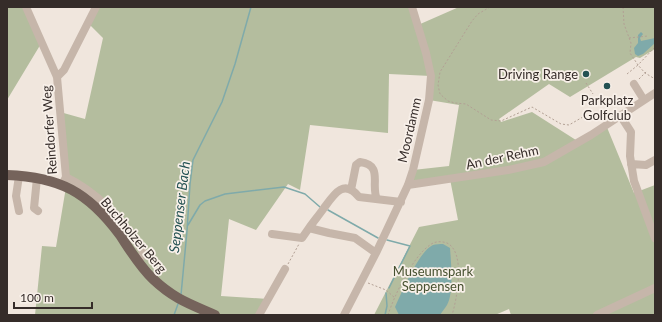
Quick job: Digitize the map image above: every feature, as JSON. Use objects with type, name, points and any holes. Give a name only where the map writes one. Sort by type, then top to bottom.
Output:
[{"type":"main road","name":"Buchholzer Berg","points":[[7,175],[64,181],[73,190],[98,209],[111,223],[138,262],[152,278],[179,299],[215,315]]},
{"type":"street","name":"Reindorfer Weg","points":[[26,7],[57,77],[64,181]]},
{"type":"street","points":[[57,77],[64,70],[96,7]]},
{"type":"street","name":"Moordamm","points":[[344,315],[376,253],[408,185],[413,170],[429,100],[431,76],[426,53],[412,7]]},
{"type":"street","points":[[637,81],[644,100]]},
{"type":"street","name":"An der Rehm","points":[[408,185],[508,170],[544,162],[579,142],[655,93]]},
{"type":"street","points":[[620,115],[631,132],[631,164],[634,181],[655,238]]},
{"type":"street","points":[[631,164],[646,165],[655,160]]},
{"type":"street","points":[[351,190],[356,165],[360,162],[367,163],[375,174],[374,192],[377,199]]},
{"type":"street","points":[[19,176],[16,196],[19,211]]},
{"type":"street","points":[[37,178],[34,208],[38,211]]},
{"type":"street","points":[[272,234],[302,238],[334,193],[340,189],[348,188],[354,191],[359,197],[401,202]]},
{"type":"street","points":[[309,228],[329,234],[355,238],[376,253]]},
{"type":"street","points":[[259,315],[285,270]]},
{"type":"street","points":[[597,315],[655,288]]},
{"type":"path","points":[[490,7],[478,14],[472,21],[443,66],[438,78],[440,94],[448,101],[466,104],[495,121],[501,121],[532,107],[561,124],[569,125],[588,114]]},
{"type":"path","points":[[623,7],[624,24],[629,38],[630,53],[645,73],[655,79]]},
{"type":"path","points":[[629,38],[648,36]]},
{"type":"path","points":[[627,74],[655,47]]},
{"type":"path","points":[[637,81],[647,71]]},
{"type":"path","points":[[586,83],[593,94]]},
{"type":"path","points":[[285,270],[302,238]]},
{"type":"path","points":[[388,315],[412,264],[424,249],[435,242],[446,243],[454,249],[458,260],[456,297],[452,315]]},
{"type":"path","points":[[362,281],[386,290],[396,298]]},
{"type":"green space","points":[[7,7],[26,7],[42,42],[7,100]]},
{"type":"green space","name":"Museumspark Seppensen","points":[[96,7],[412,7],[418,25],[459,7],[655,7],[655,49],[640,58],[636,57],[570,97],[549,84],[499,119],[501,122],[532,112],[579,142],[606,125],[634,193],[655,185],[655,315],[511,315],[509,309],[495,315],[374,315],[419,227],[458,220],[450,179],[408,185],[413,170],[449,166],[459,105],[429,100],[431,76],[389,74],[388,133],[310,125],[300,190],[288,184],[256,230],[229,219],[221,296],[268,299],[259,315],[35,315],[42,246],[56,247],[66,187],[60,112],[85,119],[103,38],[88,23]]},
{"type":"water","points":[[641,32],[643,34],[640,38],[641,41],[655,38],[655,43],[643,54],[638,56],[635,54],[634,48],[638,43],[638,35]]},
{"type":"water","points":[[443,244],[450,248],[451,261],[451,293],[447,305],[440,315],[399,315],[395,307],[406,282],[417,263],[422,255],[433,245]]},
{"type":"waterway","name":"Seppenser Bach","points":[[181,295],[193,160],[222,102],[235,64],[251,7]]},
{"type":"waterway","points":[[188,225],[200,205],[205,201],[225,194],[284,187],[305,194],[320,207]]},
{"type":"waterway","points":[[328,210],[378,238]]},
{"type":"waterway","points":[[387,240],[410,246],[389,288]]},
{"type":"waterway","points":[[385,315],[387,306],[386,293]]},
{"type":"waterway","name":"Seppenser Bach","points":[[174,315],[178,304]]},
{"type":"place","name":"Driving Range","points":[[586,74]]},
{"type":"place","name":"Parkplatz Golfclub","points":[[607,86]]}]
